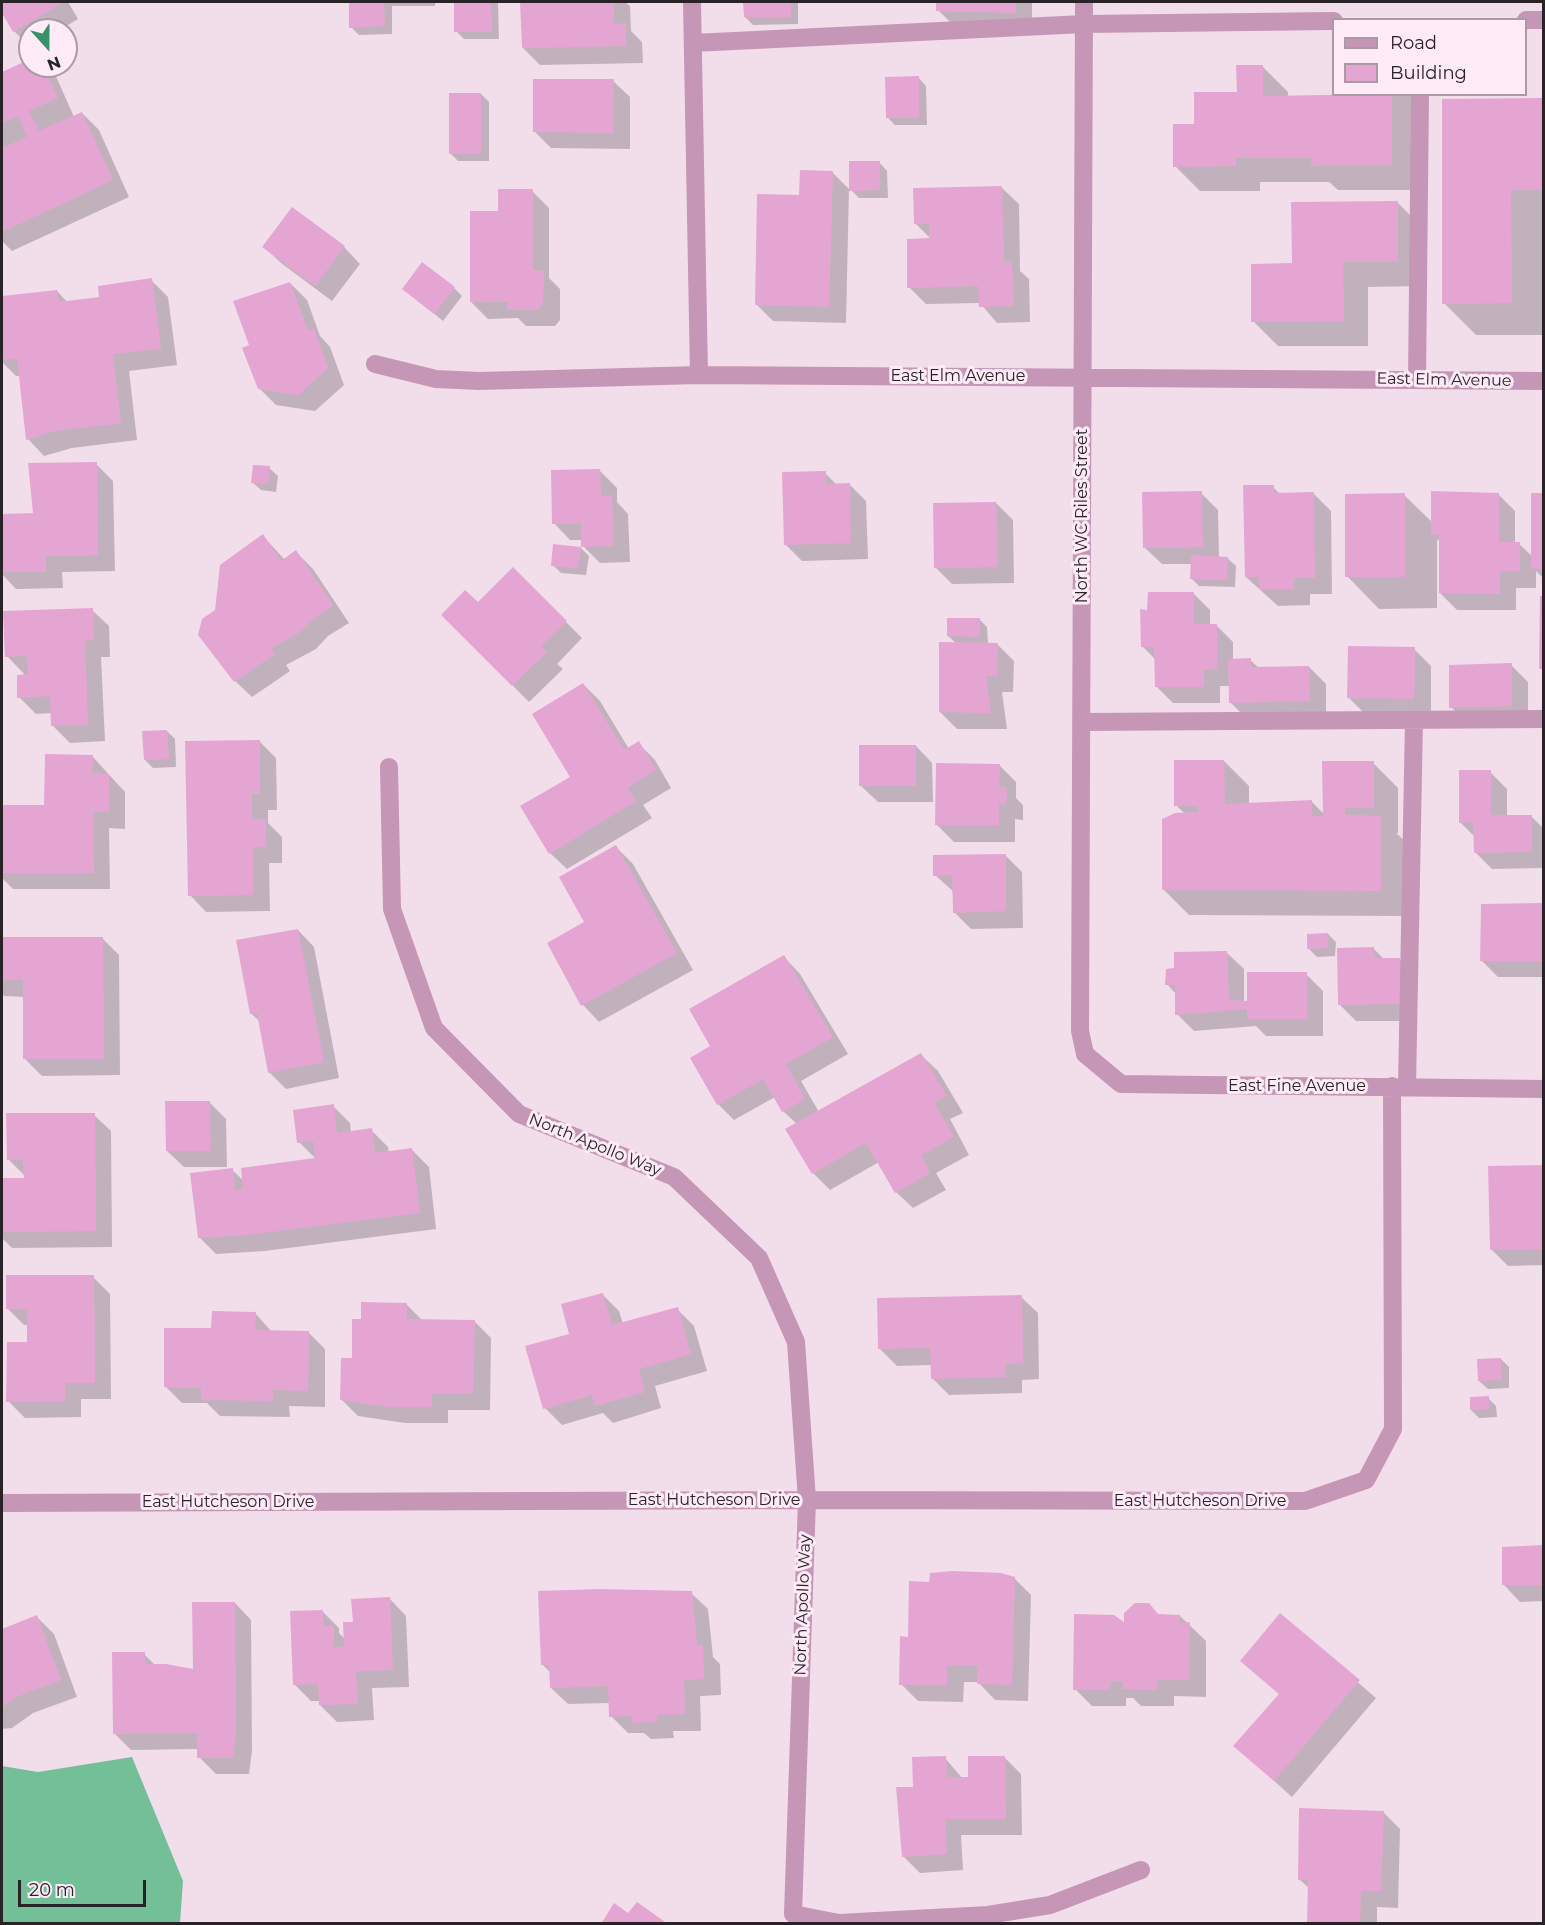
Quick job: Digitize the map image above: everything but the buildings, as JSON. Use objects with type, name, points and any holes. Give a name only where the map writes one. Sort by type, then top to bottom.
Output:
[{"type":"street","points":[[692,2],[699,375]]},
{"type":"street","name":"North WC Riles Street","points":[[1080,1031],[1084,2]]},
{"type":"street","points":[[1527,20],[1544,20]]},
{"type":"street","points":[[693,43],[1084,24],[1332,21]]},
{"type":"street","points":[[1417,380],[1420,96]]},
{"type":"street","name":"East Elm Avenue","points":[[375,364],[436,379],[479,381],[699,375],[1544,381]]},
{"type":"street","points":[[1081,722],[1544,718]]},
{"type":"street","points":[[1399,1086],[1414,720]]},
{"type":"street","name":"North Apollo Way","points":[[389,767],[392,909],[434,1028],[519,1114],[674,1177],[759,1258],[796,1342],[807,1500],[793,1914],[839,1923],[988,1916],[1050,1905],[1141,1870]]},
{"type":"street","name":"East Fine Avenue","points":[[1080,1031],[1085,1054],[1121,1084],[1544,1089]]},
{"type":"street","name":"East Hutcheson Drive","points":[[2,1503],[807,1500],[1305,1502],[1366,1480],[1393,1429],[1399,1086]]},
{"type":"green space","points":[[132,1757],[183,1881],[180,1923],[2,1923],[2,1766],[38,1772]]}]
